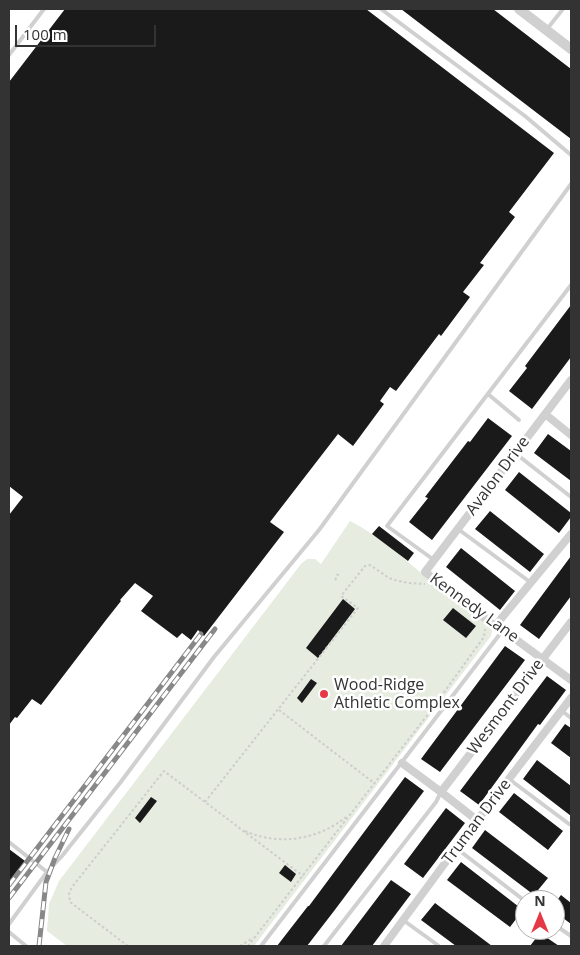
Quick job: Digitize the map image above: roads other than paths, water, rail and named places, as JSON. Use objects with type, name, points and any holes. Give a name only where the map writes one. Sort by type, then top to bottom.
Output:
[{"type":"street","points":[[519,9],[571,49]]},
{"type":"street","name":"Avalon Drive","points":[[425,572],[571,380]]},
{"type":"street","points":[[545,414],[571,435]]},
{"type":"street","points":[[495,626],[571,534]]},
{"type":"street","name":"Kennedy Lane","points":[[425,572],[495,626],[543,658],[571,680]]},
{"type":"street","name":"Wesmont Drive","points":[[441,792],[571,622]]},
{"type":"street","name":"Truman Drive","points":[[384,946],[456,848],[571,698]]},
{"type":"street","points":[[402,763],[478,821]]},
{"type":"lane","points":[[9,56],[44,9]]},
{"type":"lane","points":[[381,9],[525,116],[571,155]]},
{"type":"lane","points":[[546,30],[562,9]]},
{"type":"lane","points":[[9,924],[47,872],[62,856],[120,782],[214,657],[319,530],[571,184]]},
{"type":"lane","points":[[434,560],[387,526],[571,285]]},
{"type":"lane","points":[[488,394],[519,420]]},
{"type":"lane","points":[[515,453],[571,497]]},
{"type":"lane","points":[[458,529],[530,582]]},
{"type":"lane","points":[[261,946],[503,630]]},
{"type":"lane","points":[[562,711],[571,718]]},
{"type":"lane","points":[[509,779],[569,824]]},
{"type":"lane","points":[[324,946],[436,802],[441,792]]},
{"type":"lane","points":[[9,842],[47,872]]},
{"type":"lane","points":[[456,848],[515,893]]},
{"type":"lane","points":[[403,920],[439,946]]},
{"type":"lane","points":[[9,932],[26,946]]},
{"type":"railway","points":[[9,898],[215,629]]},
{"type":"railway","points":[[9,885],[201,634]]},
{"type":"railway","points":[[39,946],[46,882],[69,829]]},
{"type":"place","name":"Wood-Ridge Athletic Complex","points":[[324,694]]}]
